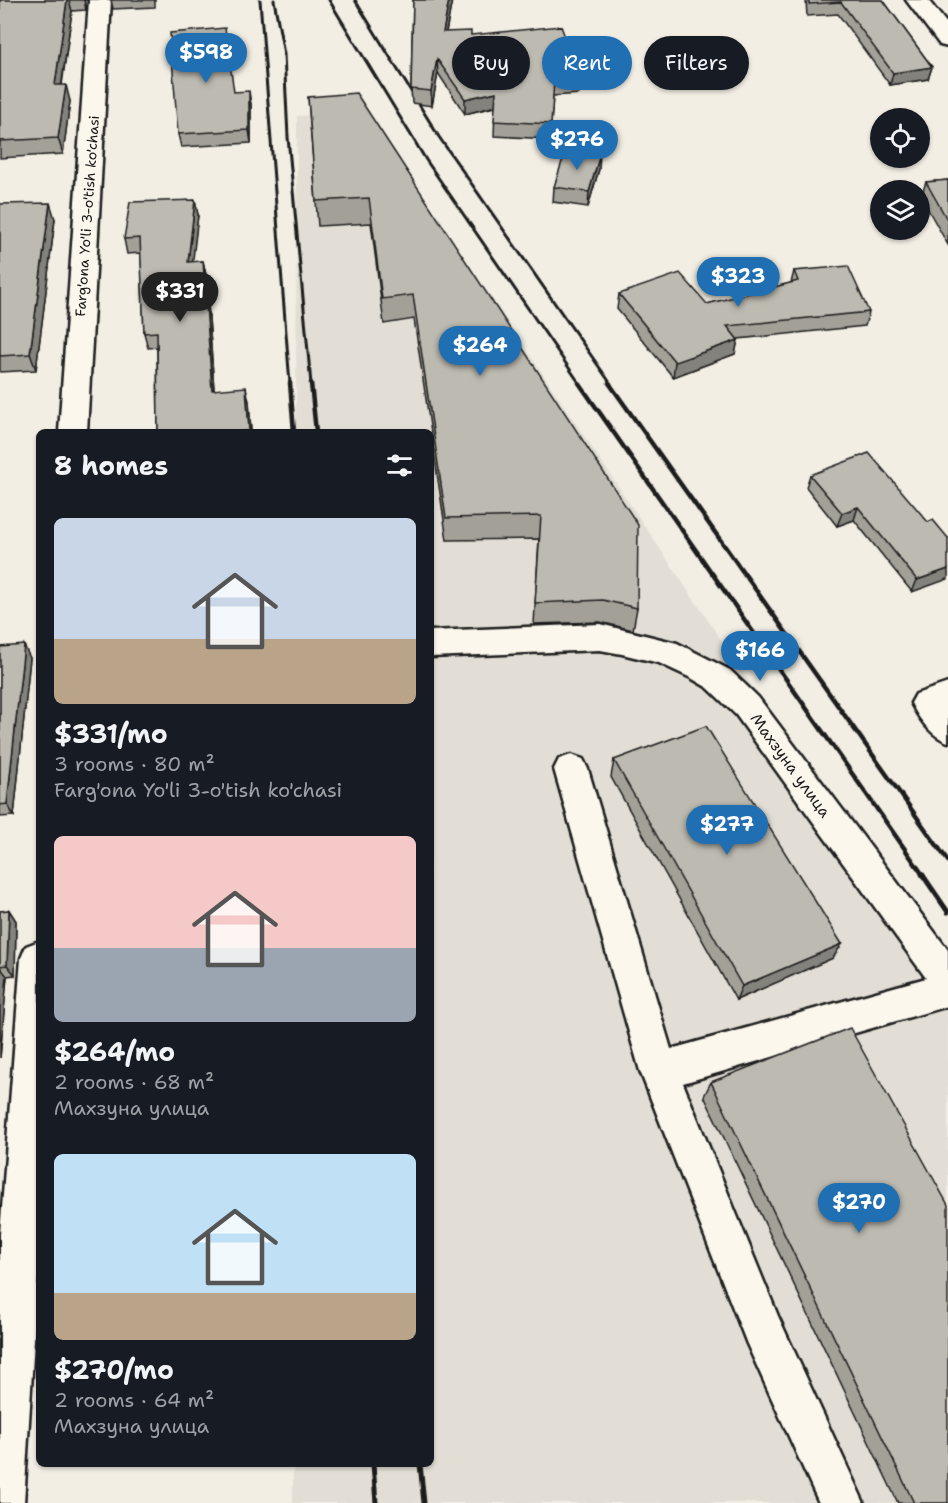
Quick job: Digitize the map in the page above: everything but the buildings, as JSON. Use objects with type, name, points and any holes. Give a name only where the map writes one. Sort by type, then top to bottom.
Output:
[{"type":"street","name":"Farg'ona Yo'li 3-o'tish ko'chasi","points":[[73,429],[100,0]]},
{"type":"street","points":[[917,0],[948,40]]},
{"type":"street","name":"Махзуна улица","points":[[434,644],[600,637],[666,652],[719,679],[747,706],[948,979]]},
{"type":"street","points":[[937,699],[948,728]]},
{"type":"street","points":[[571,769],[659,1071],[762,1329],[842,1503]]},
{"type":"street","points":[[659,1071],[948,989]]},
{"type":"street","points":[[2,1503],[36,1002]]},
{"type":"shaded area","points":[[367,112],[948,978],[948,1503],[293,1503],[293,1467],[434,1467],[434,429],[296,429],[297,116]]},
{"type":"railway","points":[[260,0],[290,384]]},
{"type":"railway","points":[[274,0],[284,54],[288,137],[311,384]]},
{"type":"railway","points":[[329,0],[426,160],[580,384]]},
{"type":"railway","points":[[355,0],[439,137],[611,384]]},
{"type":"railway","points":[[290,383],[294,429]]},
{"type":"railway","points":[[311,383],[316,429]]},
{"type":"railway","points":[[579,383],[923,875]]},
{"type":"railway","points":[[609,383],[948,861]]},
{"type":"railway","points":[[922,874],[948,912]]},
{"type":"railway","points":[[373,1467],[376,1503]]},
{"type":"railway","points":[[420,1467],[424,1503]]}]
